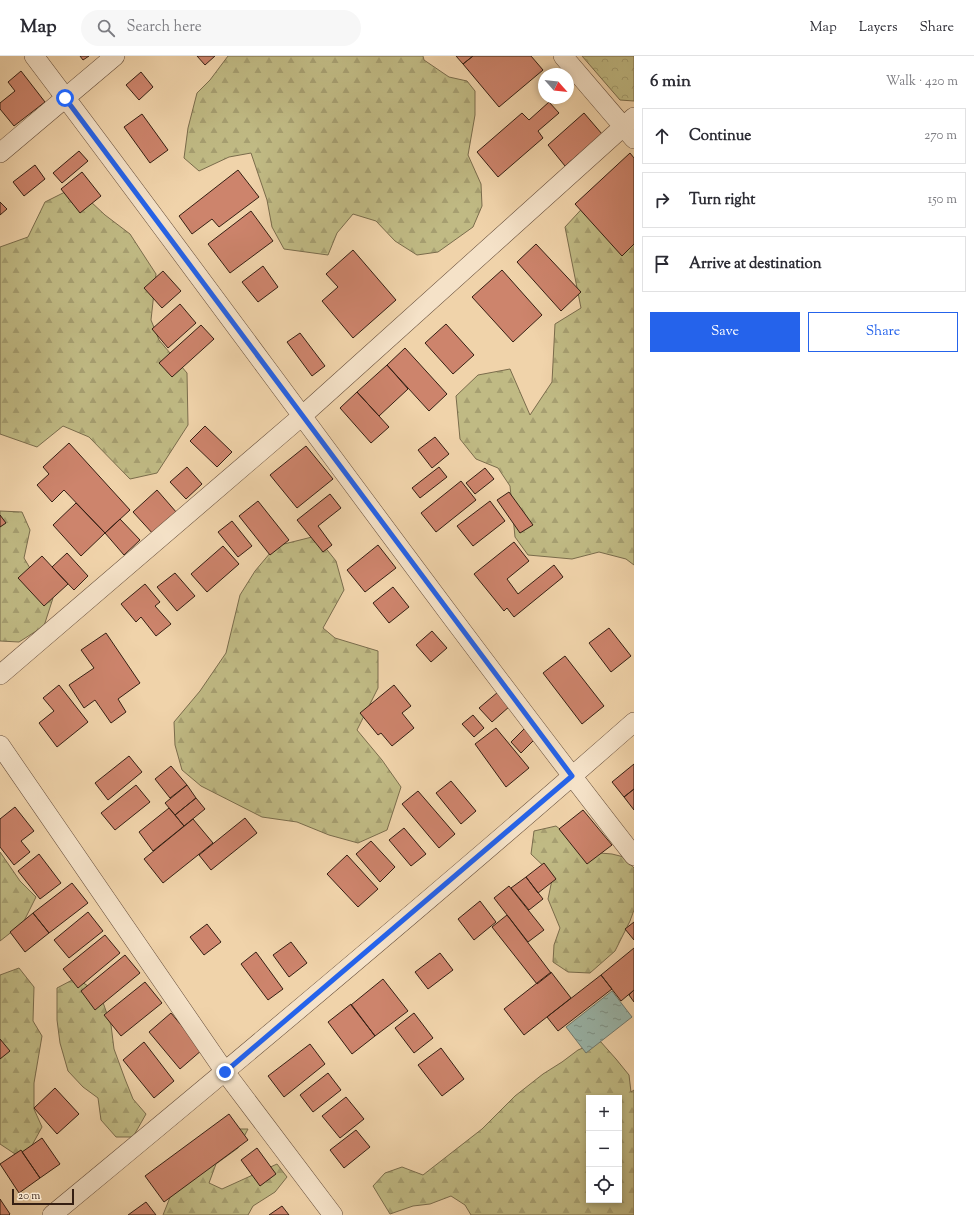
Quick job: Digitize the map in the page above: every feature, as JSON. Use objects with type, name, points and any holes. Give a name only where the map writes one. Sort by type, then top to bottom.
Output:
[{"type":"street","points":[[34,56],[302,416],[572,776],[634,856]]},
{"type":"street","points":[[0,153],[115,56]]},
{"type":"street","points":[[0,675],[302,416],[630,127],[563,56]]},
{"type":"street","points":[[52,1215],[225,1072],[634,722]]},
{"type":"street","points":[[0,745],[225,1072],[333,1215]]},
{"type":"green space","points":[[228,56],[423,56],[424,60],[449,77],[467,81],[475,91],[475,115],[468,155],[481,184],[482,206],[473,227],[438,252],[417,255],[395,241],[376,221],[353,214],[337,233],[328,255],[284,249],[272,227],[267,200],[251,153],[229,157],[199,171],[184,158],[188,128],[197,93],[210,80]]},
{"type":"green space","points":[[582,56],[634,56],[634,101],[620,100]]},
{"type":"green space","points":[[75,187],[105,215],[130,234],[156,274],[151,320],[159,340],[187,373],[188,425],[157,473],[130,479],[89,437],[63,426],[37,447],[0,434],[0,247],[28,237],[45,202]]},
{"type":"green space","points":[[590,200],[634,216],[634,565],[626,559],[599,552],[572,559],[528,555],[515,537],[510,486],[498,468],[476,459],[460,439],[456,396],[478,375],[510,369],[530,415],[552,382],[555,324],[581,308],[565,227]]},
{"type":"green space","points":[[0,511],[22,512],[30,530],[24,558],[34,575],[53,598],[44,626],[19,642],[0,641]]},
{"type":"green space","points":[[316,536],[336,561],[344,590],[323,628],[335,638],[378,651],[378,688],[357,730],[382,760],[401,787],[387,830],[358,843],[329,835],[297,822],[262,817],[201,786],[182,770],[175,745],[174,722],[200,691],[226,653],[240,595],[255,571],[276,546]]},
{"type":"green space","points":[[556,826],[588,852],[612,854],[624,857],[634,868],[634,910],[630,921],[615,951],[590,973],[568,972],[553,962],[554,945],[560,928],[548,899],[553,875],[531,854],[534,831]]},
{"type":"green space","points":[[0,852],[20,881],[36,897],[23,923],[0,941]]},
{"type":"green space","points":[[19,968],[34,987],[33,1021],[42,1036],[34,1083],[34,1109],[42,1127],[24,1160],[0,1144],[0,975]]},
{"type":"green space","points":[[76,978],[100,994],[111,1025],[114,1049],[125,1079],[133,1099],[146,1114],[133,1137],[116,1137],[101,1120],[98,1098],[83,1087],[68,1071],[60,1043],[57,1020],[57,988]]},
{"type":"green space","points":[[600,1041],[629,1075],[631,1092],[634,1090],[634,1215],[471,1215],[465,1205],[451,1196],[430,1204],[413,1206],[390,1214],[373,1186],[385,1173],[402,1167],[423,1175],[482,1129],[515,1096],[543,1074],[578,1050]]},
{"type":"green space","points":[[231,1129],[248,1129],[238,1148],[216,1164],[209,1183],[222,1189],[277,1164],[287,1177],[275,1192],[253,1206],[248,1215],[163,1215],[178,1177]]},
{"type":"water","points":[[612,991],[632,1017],[586,1053],[566,1027]]},
{"type":"building","points":[[80,56],[89,56],[83,60]]},
{"type":"building","points":[[197,56],[215,56],[205,65]]},
{"type":"building","points":[[456,56],[473,56],[463,64]]},
{"type":"building","points":[[473,56],[531,56],[541,68],[538,68],[538,74],[499,107],[463,64]]},
{"type":"building","points":[[21,71],[45,102],[14,126],[0,109],[0,103],[15,91],[8,82]]},
{"type":"building","points":[[141,72],[153,87],[139,100],[126,85]]},
{"type":"building","points":[[547,104],[551,104],[559,113],[538,131],[543,138],[498,177],[477,152],[522,113],[529,120]]},
{"type":"building","points":[[584,113],[602,134],[565,166],[548,145]]},
{"type":"building","points":[[142,114],[168,150],[150,163],[124,127]]},
{"type":"building","points":[[79,151],[88,161],[62,183],[53,173]]},
{"type":"building","points":[[630,153],[634,158],[634,244],[622,256],[575,204]]},
{"type":"building","points":[[35,165],[45,179],[24,196],[13,182]]},
{"type":"building","points":[[238,170],[259,197],[219,227],[212,219],[192,234],[179,216]]},
{"type":"building","points":[[82,172],[101,196],[80,213],[61,189]]},
{"type":"building","points":[[0,202],[7,209],[0,215]]},
{"type":"building","points":[[251,211],[273,241],[230,273],[208,244]]},
{"type":"building","points":[[536,244],[581,292],[561,311],[517,262]]},
{"type":"building","points":[[353,250],[396,300],[353,338],[322,301],[338,287],[326,274]]},
{"type":"building","points":[[263,266],[278,287],[258,302],[242,282]]},
{"type":"building","points":[[502,270],[542,315],[513,342],[472,297]]},
{"type":"building","points":[[163,271],[181,291],[162,308],[144,288]]},
{"type":"building","points":[[180,304],[196,323],[168,348],[152,329]]},
{"type":"building","points":[[446,324],[474,355],[453,374],[425,343]]},
{"type":"building","points":[[201,325],[214,339],[172,377],[159,363]]},
{"type":"building","points":[[300,333],[325,366],[312,376],[287,342]]},
{"type":"building","points":[[405,348],[447,394],[429,411],[387,365]]},
{"type":"building","points":[[387,365],[408,389],[379,416],[357,392]]},
{"type":"building","points":[[357,392],[389,427],[371,443],[340,408]]},
{"type":"building","points":[[205,426],[232,452],[217,467],[190,441]]},
{"type":"building","points":[[435,437],[449,454],[432,468],[418,450]]},
{"type":"building","points":[[69,443],[130,510],[105,533],[64,490],[52,502],[37,485],[49,474],[43,467]]},
{"type":"building","points":[[306,446],[333,479],[297,508],[270,475]]},
{"type":"building","points":[[187,467],[202,484],[186,499],[170,482]]},
{"type":"building","points":[[439,467],[447,477],[420,498],[412,488]]},
{"type":"building","points":[[485,468],[494,479],[475,494],[466,483]]},
{"type":"building","points":[[461,481],[476,500],[436,532],[421,513]]},
{"type":"building","points":[[157,490],[177,513],[154,535],[133,512]]},
{"type":"building","points":[[509,492],[533,525],[520,533],[497,500]]},
{"type":"building","points":[[330,494],[341,508],[318,526],[332,545],[323,552],[297,520]]},
{"type":"building","points":[[258,501],[289,540],[270,555],[239,516]]},
{"type":"building","points":[[490,501],[505,521],[473,546],[457,526]]},
{"type":"building","points":[[76,503],[105,533],[81,556],[53,525]]},
{"type":"building","points":[[0,515],[6,523],[0,527]]},
{"type":"building","points":[[120,519],[140,540],[124,555],[105,533]]},
{"type":"building","points":[[232,521],[252,546],[238,557],[218,532]]},
{"type":"building","points":[[514,542],[529,561],[507,579],[518,594],[554,565],[563,577],[514,617],[507,608],[504,611],[474,574]]},
{"type":"building","points":[[378,545],[396,568],[365,592],[347,570]]},
{"type":"building","points":[[223,546],[239,564],[207,592],[191,574]]},
{"type":"building","points":[[67,553],[88,576],[74,590],[52,567]]},
{"type":"building","points":[[42,556],[68,584],[44,606],[18,578]]},
{"type":"building","points":[[175,573],[195,596],[177,611],[157,587]]},
{"type":"building","points":[[145,584],[160,602],[155,606],[171,624],[156,636],[141,617],[136,622],[121,604]]},
{"type":"building","points":[[393,587],[409,607],[389,623],[373,603]]},
{"type":"building","points":[[609,628],[631,656],[611,672],[589,643]]},
{"type":"building","points":[[432,631],[447,648],[431,662],[416,645]]},
{"type":"building","points":[[106,633],[140,683],[118,699],[126,712],[111,723],[95,700],[84,708],[69,685],[94,668],[81,650]]},
{"type":"building","points":[[565,656],[604,706],[582,724],[543,673]]},
{"type":"building","points":[[59,685],[88,722],[57,747],[39,723],[54,711],[43,698]]},
{"type":"building","points":[[394,685],[411,706],[402,713],[414,728],[392,746],[381,733],[378,735],[360,713]]},
{"type":"building","points":[[498,692],[510,706],[492,722],[479,708]]},
{"type":"building","points":[[473,715],[484,728],[474,737],[462,724]]},
{"type":"building","points":[[527,726],[537,737],[521,753],[511,742]]},
{"type":"building","points":[[496,728],[529,768],[506,787],[475,744]]},
{"type":"building","points":[[129,756],[142,772],[108,800],[95,783]]},
{"type":"building","points":[[634,764],[634,789],[624,797],[612,782]]},
{"type":"building","points":[[171,766],[187,785],[170,798],[155,779]]},
{"type":"building","points":[[451,781],[476,811],[461,824],[436,793]]},
{"type":"building","points":[[136,785],[150,802],[115,830],[101,813]]},
{"type":"building","points":[[187,785],[196,798],[175,815],[165,803]]},
{"type":"building","points":[[634,789],[634,810],[624,797]]},
{"type":"building","points":[[418,791],[455,834],[439,848],[402,804]]},
{"type":"building","points":[[196,798],[205,809],[184,826],[175,815]]},
{"type":"building","points":[[15,807],[34,831],[21,841],[30,852],[14,865],[0,847],[0,819]]},
{"type":"building","points":[[169,808],[184,826],[153,851],[139,832]]},
{"type":"building","points":[[583,810],[612,845],[587,864],[559,829]]},
{"type":"building","points":[[245,818],[257,833],[211,870],[199,855]]},
{"type":"building","points":[[193,819],[213,843],[163,883],[144,859]]},
{"type":"building","points":[[404,828],[426,854],[411,866],[389,840]]},
{"type":"building","points":[[371,841],[395,867],[380,882],[356,854]]},
{"type":"building","points":[[39,854],[61,883],[40,899],[18,871]]},
{"type":"building","points":[[347,855],[378,889],[358,907],[327,874]]},
{"type":"building","points":[[544,863],[556,879],[538,893],[526,877]]},
{"type":"building","points":[[526,877],[543,899],[529,910],[511,888]]},
{"type":"building","points":[[72,883],[88,903],[49,933],[33,913]]},
{"type":"building","points":[[509,886],[544,930],[528,942],[494,898]]},
{"type":"building","points":[[480,901],[496,922],[474,940],[458,919]]},
{"type":"building","points":[[88,912],[103,931],[69,958],[54,940]]},
{"type":"building","points":[[33,913],[49,933],[25,952],[10,932]]},
{"type":"building","points":[[507,915],[551,973],[537,984],[492,927]]},
{"type":"building","points":[[634,922],[634,940],[625,929]]},
{"type":"building","points":[[207,924],[221,942],[204,955],[190,937]]},
{"type":"building","points":[[105,935],[120,953],[78,988],[63,969]]},
{"type":"building","points":[[291,942],[307,963],[289,977],[273,955]]},
{"type":"building","points":[[634,948],[634,990],[621,1001],[601,975]]},
{"type":"building","points":[[256,952],[283,989],[268,1000],[241,964]]},
{"type":"building","points":[[440,953],[453,970],[428,989],[415,972]]},
{"type":"building","points":[[125,955],[140,973],[95,1010],[81,991]]},
{"type":"building","points":[[551,972],[571,998],[524,1035],[504,1009]]},
{"type":"building","points":[[601,975],[612,989],[558,1031],[547,1017]]},
{"type":"building","points":[[383,979],[408,1011],[375,1036],[351,1005]]},
{"type":"building","points":[[145,982],[162,1003],[121,1036],[104,1015]]},
{"type":"building","points":[[634,990],[634,1002],[629,995]]},
{"type":"building","points":[[351,1004],[375,1036],[352,1054],[328,1022]]},
{"type":"building","points":[[171,1013],[202,1050],[180,1069],[149,1032]]},
{"type":"building","points":[[414,1013],[433,1038],[414,1053],[395,1028]]},
{"type":"building","points":[[0,1039],[10,1051],[0,1059]]},
{"type":"building","points":[[144,1042],[174,1081],[154,1098],[123,1060]]},
{"type":"building","points":[[310,1044],[325,1064],[284,1097],[268,1076]]},
{"type":"building","points":[[441,1048],[464,1079],[442,1096],[418,1065]]},
{"type":"building","points":[[328,1073],[341,1090],[313,1112],[300,1095]]},
{"type":"building","points":[[55,1088],[79,1114],[57,1134],[34,1108]]},
{"type":"building","points":[[346,1097],[364,1119],[340,1138],[322,1116]]},
{"type":"building","points":[[229,1114],[248,1140],[164,1202],[145,1176]]},
{"type":"building","points":[[356,1130],[370,1147],[344,1168],[330,1150]]},
{"type":"building","points":[[42,1138],[60,1164],[40,1178],[22,1152]]},
{"type":"building","points":[[257,1148],[276,1174],[260,1186],[241,1160]]},
{"type":"building","points":[[21,1150],[40,1178],[19,1193],[0,1164]]},
{"type":"building","points":[[0,1199],[10,1214],[9,1215],[0,1215]]},
{"type":"building","points":[[146,1202],[156,1215],[128,1215]]},
{"type":"building","points":[[282,1206],[289,1215],[269,1215]]},
{"type":"route","points":[[65,98],[572,776],[225,1072]]}]
